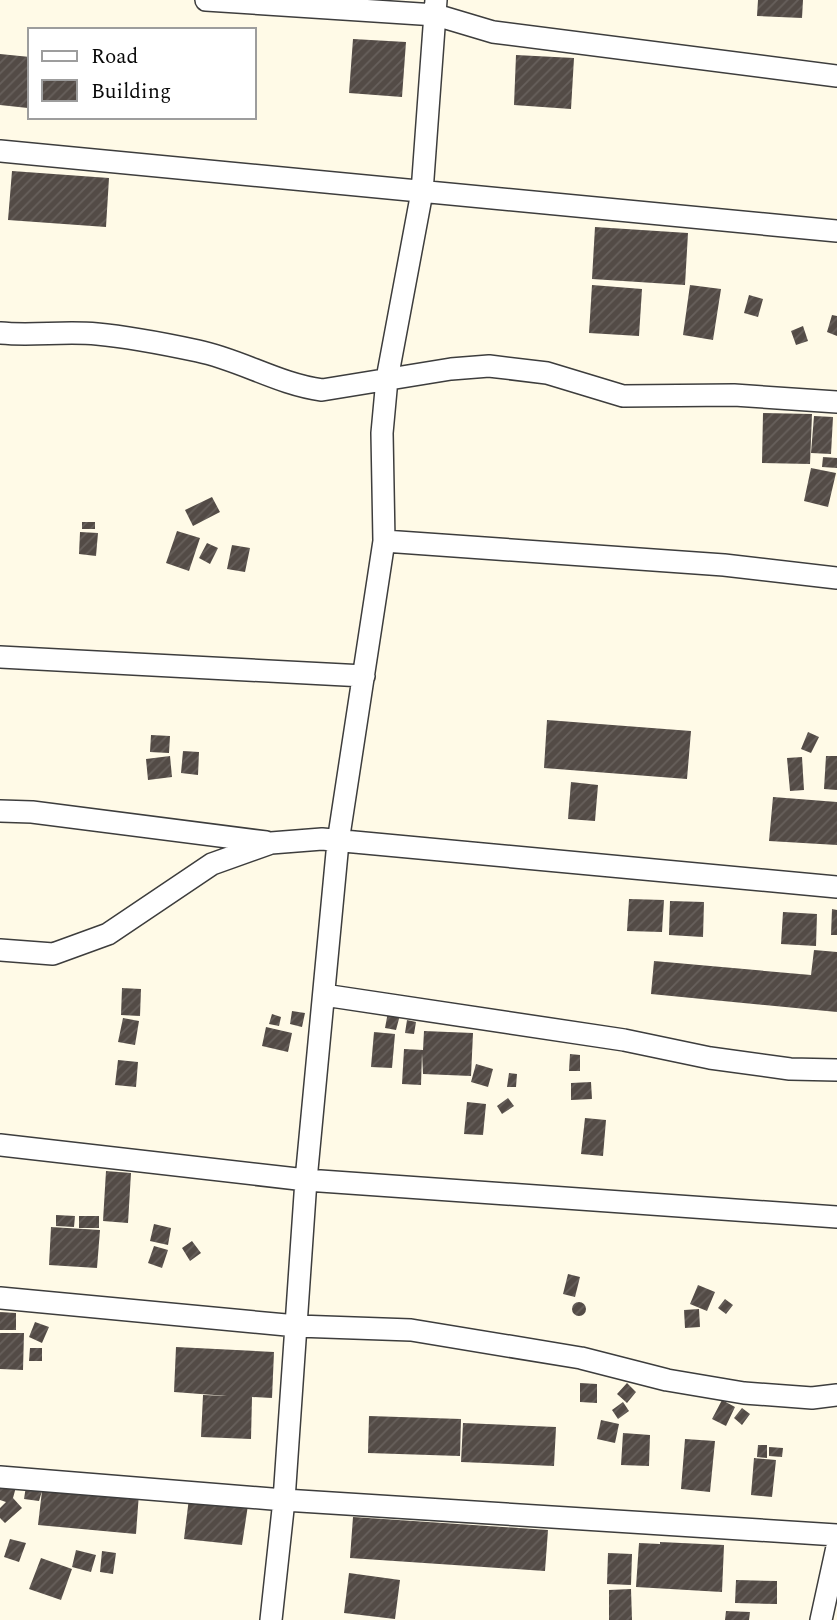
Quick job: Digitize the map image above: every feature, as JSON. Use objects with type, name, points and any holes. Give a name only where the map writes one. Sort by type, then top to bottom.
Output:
[{"type":"street","points":[[206,0],[436,7],[493,32],[837,76]]},
{"type":"street","points":[[271,1620],[284,1500],[306,1180],[338,842],[384,541],[382,433],[387,379],[422,192],[436,7]]},
{"type":"street","points":[[0,151],[837,231]]},
{"type":"street","points":[[0,333],[95,333],[142,340],[202,351],[301,387],[322,390],[489,366],[547,373],[623,396],[734,395],[837,402]]},
{"type":"street","points":[[384,541],[724,565],[837,578]]},
{"type":"street","points":[[0,657],[363,676]]},
{"type":"street","points":[[0,811],[271,843],[322,839],[837,887]]},
{"type":"street","points":[[0,950],[52,954],[108,934],[212,864],[271,843]]},
{"type":"street","points":[[324,995],[624,1040],[710,1058],[790,1069],[837,1070]]},
{"type":"street","points":[[0,1144],[306,1180],[837,1217]]},
{"type":"street","points":[[0,1298],[297,1326],[411,1330],[581,1359],[667,1380],[744,1393],[812,1398],[837,1395]]},
{"type":"street","points":[[0,1477],[284,1500],[837,1535]]},
{"type":"street","points":[[821,1620],[837,1547]]},
{"type":"building","points":[[758,0],[803,0],[802,18],[757,16]]},
{"type":"building","points":[[353,39],[406,42],[402,97],[349,93]]},
{"type":"building","points":[[0,54],[28,57],[28,108],[0,105]]},
{"type":"building","points":[[516,55],[574,58],[571,109],[514,105]]},
{"type":"building","points":[[12,171],[109,178],[106,227],[8,220]]},
{"type":"building","points":[[595,227],[688,233],[685,285],[592,279]]},
{"type":"building","points":[[592,285],[642,289],[639,336],[589,333]]},
{"type":"building","points":[[690,285],[721,289],[713,340],[683,335]]},
{"type":"building","points":[[749,295],[763,299],[758,317],[744,313]]},
{"type":"building","points":[[832,315],[837,316],[837,336],[827,332]]},
{"type":"building","points":[[803,326],[808,341],[796,345],[791,331]]},
{"type":"building","points":[[763,413],[812,414],[810,464],[762,463]]},
{"type":"building","points":[[814,416],[833,417],[831,454],[811,453]]},
{"type":"building","points":[[823,457],[837,458],[837,468],[822,467]]},
{"type":"building","points":[[811,468],[836,473],[828,507],[804,501]]},
{"type":"building","points":[[212,497],[220,512],[193,526],[185,510]]},
{"type":"building","points":[[82,522],[95,522],[95,529],[82,529]]},
{"type":"building","points":[[177,531],[200,538],[189,571],[166,563]]},
{"type":"building","points":[[80,532],[98,533],[96,556],[79,554]]},
{"type":"building","points":[[207,543],[218,548],[210,564],[199,558]]},
{"type":"building","points":[[232,545],[250,548],[245,572],[227,569]]},
{"type":"building","points":[[547,720],[691,731],[687,779],[544,768]]},
{"type":"building","points":[[808,732],[819,737],[811,753],[801,749]]},
{"type":"building","points":[[151,735],[170,736],[169,753],[150,752]]},
{"type":"building","points":[[183,751],[199,752],[198,775],[181,773]]},
{"type":"building","points":[[170,756],[172,777],[148,780],[146,759]]},
{"type":"building","points":[[826,756],[837,756],[837,790],[824,789]]},
{"type":"building","points":[[802,757],[804,790],[790,791],[787,758]]},
{"type":"building","points":[[571,782],[598,785],[595,821],[568,819]]},
{"type":"building","points":[[773,797],[837,802],[837,845],[769,841]]},
{"type":"building","points":[[629,899],[664,900],[662,932],[627,931]]},
{"type":"building","points":[[670,901],[704,902],[703,937],[669,935]]},
{"type":"building","points":[[832,909],[837,910],[837,935],[831,935]]},
{"type":"building","points":[[783,912],[817,914],[816,946],[781,944]]},
{"type":"building","points":[[814,950],[837,952],[837,1012],[651,994],[654,961],[811,975]]},
{"type":"building","points":[[122,988],[141,989],[140,1016],[121,1015]]},
{"type":"building","points":[[292,1011],[305,1013],[302,1027],[290,1024]]},
{"type":"building","points":[[388,1012],[400,1015],[396,1030],[385,1028]]},
{"type":"building","points":[[272,1014],[281,1017],[279,1026],[269,1024]]},
{"type":"building","points":[[123,1018],[139,1021],[135,1045],[118,1042]]},
{"type":"building","points":[[407,1020],[416,1022],[414,1034],[405,1033]]},
{"type":"building","points":[[266,1027],[292,1033],[288,1052],[262,1046]]},
{"type":"building","points":[[424,1031],[473,1033],[471,1076],[423,1074],[422,1053],[421,1085],[402,1084],[404,1049],[423,1050]]},
{"type":"building","points":[[374,1032],[395,1034],[392,1068],[371,1067]]},
{"type":"building","points":[[570,1054],[580,1055],[580,1071],[569,1071]]},
{"type":"building","points":[[118,1060],[138,1062],[136,1087],[115,1085]]},
{"type":"building","points":[[476,1064],[493,1069],[488,1087],[471,1082]]},
{"type":"building","points":[[509,1073],[517,1074],[516,1087],[507,1087]]},
{"type":"building","points":[[591,1082],[592,1099],[571,1100],[571,1083]]},
{"type":"building","points":[[508,1098],[514,1106],[502,1114],[497,1106]]},
{"type":"building","points":[[467,1102],[486,1104],[483,1135],[464,1134]]},
{"type":"building","points":[[585,1118],[606,1120],[603,1156],[581,1154]]},
{"type":"building","points":[[106,1171],[131,1173],[128,1223],[103,1221]]},
{"type":"building","points":[[56,1215],[75,1216],[74,1227],[56,1226]]},
{"type":"building","points":[[79,1216],[99,1216],[99,1228],[79,1228]]},
{"type":"building","points":[[154,1224],[171,1228],[168,1245],[150,1241]]},
{"type":"building","points":[[51,1227],[100,1230],[97,1268],[49,1265]]},
{"type":"building","points":[[192,1241],[201,1253],[190,1261],[182,1248]]},
{"type":"building","points":[[154,1246],[168,1250],[162,1268],[148,1263]]},
{"type":"building","points":[[568,1274],[580,1277],[575,1297],[563,1294]]},
{"type":"building","points":[[698,1285],[715,1292],[707,1311],[690,1304]]},
{"type":"building","points":[[725,1299],[733,1305],[726,1314],[718,1308]]},
{"type":"building","points":[[576,1302],[582,1302],[586,1309],[582,1316],[576,1316],[572,1312],[572,1306]]},
{"type":"building","points":[[699,1309],[700,1327],[685,1328],[684,1310]]},
{"type":"building","points":[[0,1312],[16,1313],[16,1330],[0,1330]]},
{"type":"building","points":[[35,1322],[49,1327],[42,1343],[29,1337]]},
{"type":"building","points":[[0,1333],[24,1333],[23,1370],[0,1369]]},
{"type":"building","points":[[176,1347],[274,1352],[272,1398],[252,1397],[251,1439],[201,1437],[203,1395],[227,1396],[174,1392]]},
{"type":"building","points":[[30,1348],[42,1348],[42,1361],[29,1361]]},
{"type":"building","points":[[580,1383],[597,1384],[597,1403],[580,1402]]},
{"type":"building","points":[[627,1383],[636,1392],[627,1403],[617,1394]]},
{"type":"building","points":[[722,1400],[735,1407],[726,1426],[712,1419]]},
{"type":"building","points":[[623,1402],[629,1411],[618,1419],[612,1410]]},
{"type":"building","points":[[742,1408],[750,1414],[742,1425],[734,1418]]},
{"type":"building","points":[[369,1416],[461,1419],[460,1456],[368,1453]]},
{"type":"building","points":[[601,1420],[619,1424],[615,1443],[597,1439]]},
{"type":"building","points":[[463,1423],[556,1427],[554,1466],[461,1462]]},
{"type":"building","points":[[623,1433],[650,1435],[649,1466],[621,1465]]},
{"type":"building","points":[[685,1439],[715,1441],[710,1492],[681,1489]]},
{"type":"building","points":[[758,1445],[767,1445],[767,1458],[757,1457]]},
{"type":"building","points":[[769,1447],[783,1448],[782,1457],[769,1456]]},
{"type":"building","points":[[754,1458],[776,1460],[772,1497],[751,1495]]},
{"type":"building","points":[[27,1480],[139,1493],[136,1534],[38,1525],[42,1491],[39,1501],[24,1499]]},
{"type":"building","points":[[0,1482],[16,1487],[13,1498],[22,1508],[5,1523],[0,1518],[0,1508],[6,1502],[0,1500]]},
{"type":"building","points":[[189,1498],[248,1505],[242,1545],[184,1539]]},
{"type":"building","points":[[353,1517],[548,1530],[545,1571],[350,1558]]},
{"type":"building","points":[[10,1539],[26,1543],[19,1562],[4,1557]]},
{"type":"building","points":[[639,1543],[724,1545],[722,1592],[636,1587]]},
{"type":"building","points":[[76,1550],[96,1555],[91,1572],[72,1567]]},
{"type":"building","points":[[102,1551],[116,1553],[113,1574],[100,1572]]},
{"type":"building","points":[[608,1553],[632,1554],[631,1585],[607,1584]]},
{"type":"building","points":[[41,1558],[72,1569],[61,1600],[29,1589]]},
{"type":"building","points":[[349,1573],[400,1580],[395,1619],[344,1613]]},
{"type":"building","points":[[736,1580],[777,1581],[777,1604],[735,1603]]},
{"type":"building","points":[[631,1589],[632,1620],[609,1620],[609,1590]]},
{"type":"building","points":[[726,1611],[750,1612],[749,1620],[725,1620]]}]
